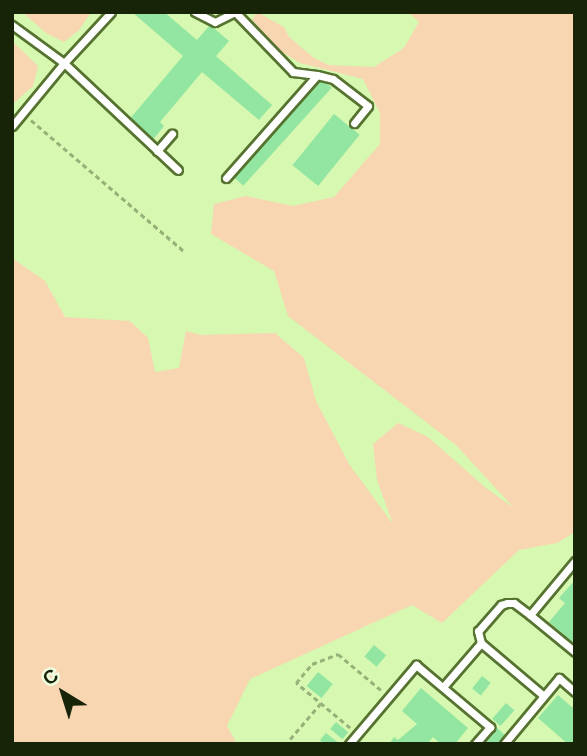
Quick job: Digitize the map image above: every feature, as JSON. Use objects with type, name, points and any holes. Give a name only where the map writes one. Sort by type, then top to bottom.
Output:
[{"type":"lane","points":[[12,126],[111,12]]},
{"type":"lane","points":[[195,12],[215,22],[235,12],[293,72],[333,79],[368,106],[354,123]]},
{"type":"lane","points":[[12,25],[64,63],[178,170]]},
{"type":"lane","points":[[226,178],[317,75]]},
{"type":"lane","points":[[157,151],[172,134]]},
{"type":"lane","points":[[530,615],[575,561]]},
{"type":"lane","points":[[544,696],[481,643],[478,631],[501,605],[514,603],[575,652]]},
{"type":"lane","points":[[443,687],[481,643]]},
{"type":"lane","points":[[349,744],[416,665],[489,727],[475,744]]},
{"type":"lane","points":[[504,744],[559,678],[575,692]]},
{"type":"path","points":[[23,113],[184,251]]},
{"type":"path","points":[[357,734],[296,683],[312,664],[338,654],[389,697]]},
{"type":"path","points":[[290,739],[321,703]]},
{"type":"shaded area","points":[[22,12],[91,12],[79,30],[64,42],[46,33]]},
{"type":"shaded area","points":[[257,12],[284,27],[289,37],[314,58],[329,65],[374,67],[404,48],[419,22],[408,12],[575,12],[575,532],[557,543],[519,550],[442,623],[412,605],[250,679],[227,726],[237,744],[12,744],[12,258],[45,281],[65,317],[130,321],[148,338],[155,372],[179,368],[186,331],[201,335],[275,333],[304,358],[316,401],[349,464],[393,524],[377,480],[373,444],[398,423],[428,437],[486,488],[514,508],[456,445],[288,316],[274,271],[211,234],[214,204],[246,196],[293,206],[334,197],[380,144],[380,113],[363,79],[300,63],[279,50],[252,20]]},
{"type":"shaded area","points":[[12,41],[38,66],[33,86],[12,105]]},
{"type":"building","points":[[132,12],[164,12],[197,40],[210,25],[229,41],[216,56],[272,105],[259,120],[202,72],[160,122],[164,126],[152,141],[128,121],[183,56]]},
{"type":"building","points":[[322,79],[332,88],[243,186],[234,177]]},
{"type":"building","points":[[334,114],[360,135],[318,186],[292,165]]},
{"type":"building","points":[[575,580],[575,638],[572,642],[549,622],[565,603],[559,598]]},
{"type":"building","points":[[374,645],[386,655],[377,667],[364,656]]},
{"type":"building","points":[[318,672],[333,684],[321,698],[307,686]]},
{"type":"building","points":[[482,676],[491,683],[481,695],[472,689]]},
{"type":"building","points":[[421,688],[468,728],[455,744],[441,744],[433,737],[427,744],[389,744],[394,737],[398,740],[417,724],[402,711]]},
{"type":"building","points":[[558,695],[575,710],[575,744],[568,744],[538,718]]},
{"type":"building","points":[[506,703],[514,710],[501,726],[492,719]]},
{"type":"building","points":[[336,722],[348,732],[342,739],[330,729]]},
{"type":"building","points":[[496,727],[505,735],[498,744],[489,744],[485,740]]},
{"type":"building","points":[[326,733],[340,744],[324,744],[320,740]]}]
